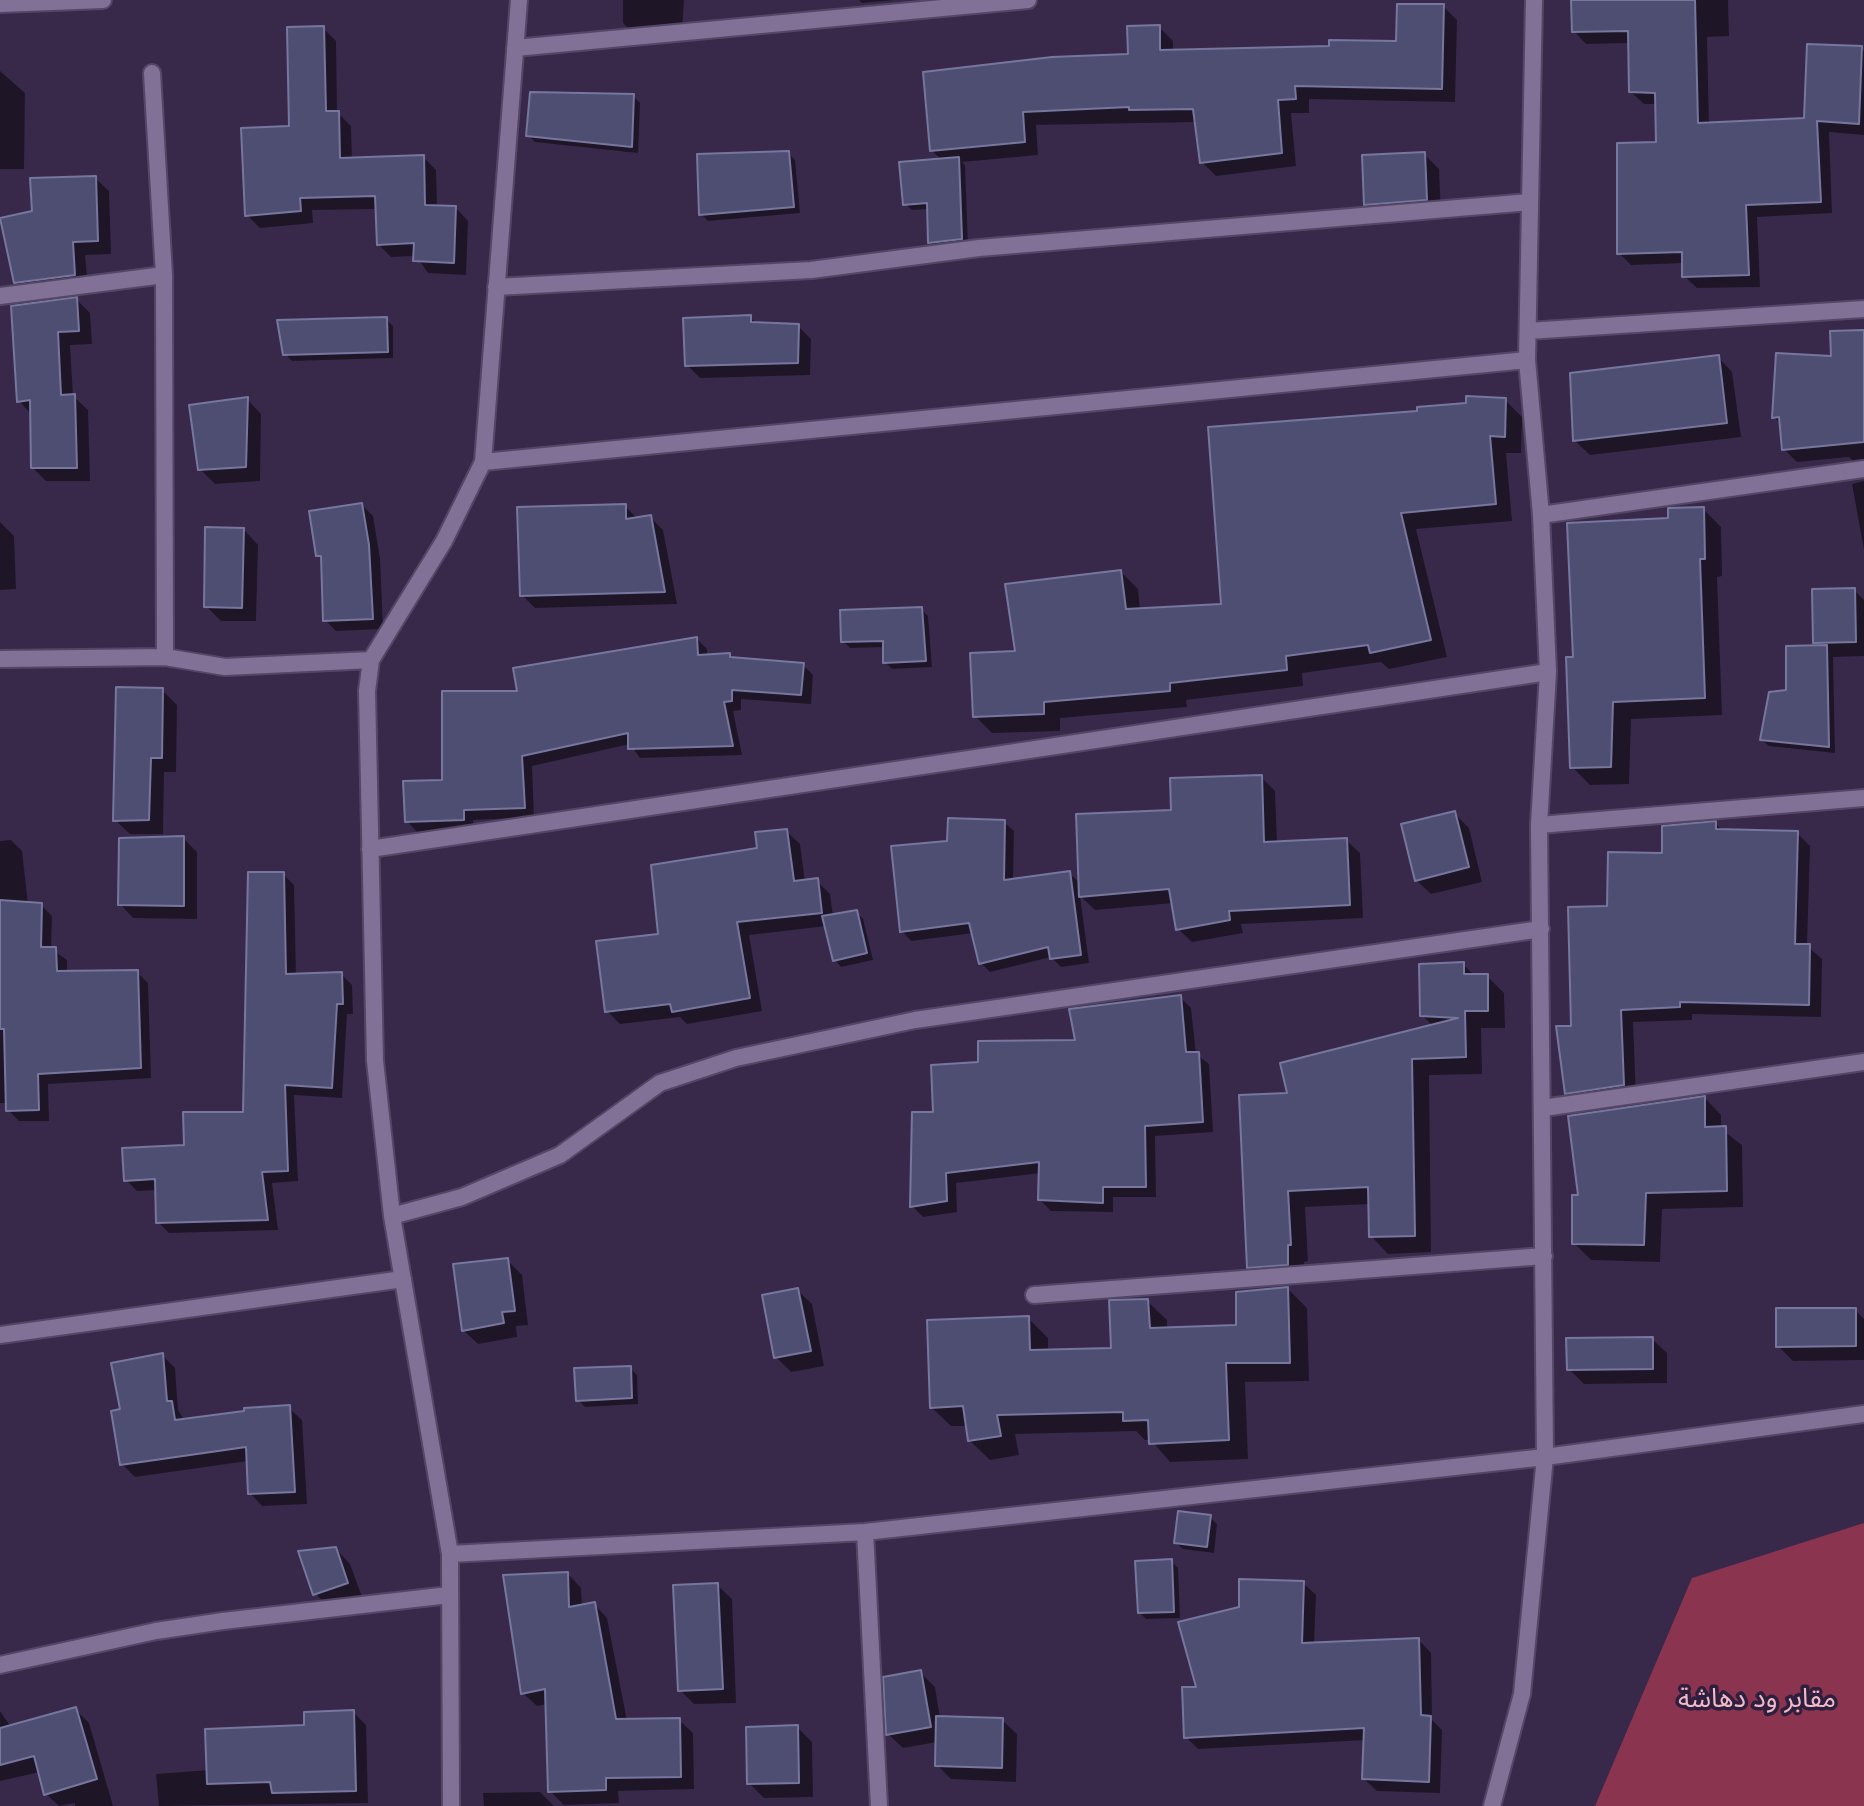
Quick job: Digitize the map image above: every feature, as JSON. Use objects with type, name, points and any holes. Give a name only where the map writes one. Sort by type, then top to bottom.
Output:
[{"type":"street","points":[[0,4],[103,0]]},
{"type":"street","points":[[451,1806],[450,1554],[392,1216],[375,1061],[367,691],[371,660],[444,541],[483,462],[519,0]]},
{"type":"street","points":[[515,48],[1028,0]]},
{"type":"street","points":[[1492,1806],[1522,1694],[1545,1457],[1539,825],[1548,672],[1541,515],[1527,360],[1534,0]]},
{"type":"street","points":[[152,73],[164,275],[165,657]]},
{"type":"street","points":[[496,287],[826,268],[1027,243],[1530,202]]},
{"type":"street","points":[[0,296],[164,275]]},
{"type":"street","points":[[1528,331],[1864,309]]},
{"type":"street","points":[[483,462],[1527,360]]},
{"type":"street","points":[[1541,515],[1864,469]]},
{"type":"street","points":[[0,659],[165,657],[225,667],[371,660]]},
{"type":"street","points":[[370,849],[1548,672]]},
{"type":"street","points":[[1539,825],[1864,798]]},
{"type":"street","points":[[392,1216],[462,1197],[560,1155],[660,1083],[736,1058],[915,1020],[1541,929]]},
{"type":"street","points":[[1543,1108],[1864,1062]]},
{"type":"street","points":[[1034,1295],[1544,1256]]},
{"type":"street","points":[[0,1335],[403,1279]]},
{"type":"street","points":[[450,1554],[865,1532],[1545,1457],[1864,1414]]},
{"type":"street","points":[[865,1532],[879,1806]]},
{"type":"street","points":[[0,1665],[183,1627],[449,1595]]},
{"type":"green space","name":"مقابر ود دهاشة","points":[[1864,1523],[1864,1806],[1595,1806],[1692,1578]]},
{"type":"building","points":[[1571,0],[1695,0],[1698,123],[1804,118],[1807,44],[1862,46],[1859,124],[1817,121],[1821,202],[1746,205],[1749,275],[1682,277],[1682,252],[1617,254],[1617,143],[1656,142],[1655,93],[1629,92],[1628,31],[1572,32]]},
{"type":"building","points":[[1397,4],[1444,4],[1442,89],[1295,86],[1296,99],[1278,100],[1282,153],[1200,163],[1193,109],[1129,110],[1129,107],[1023,112],[1025,142],[930,151],[923,72],[1052,57],[1128,54],[1127,26],[1160,25],[1160,50],[1329,46],[1329,40],[1396,41]]},
{"type":"building","points":[[324,26],[326,111],[339,111],[340,158],[424,155],[425,205],[456,206],[454,263],[413,261],[414,243],[377,245],[375,196],[300,198],[301,211],[245,216],[241,128],[289,126],[287,27]]},
{"type":"building","points":[[530,92],[634,94],[632,147],[526,136]]},
{"type":"building","points":[[789,151],[794,207],[699,215],[697,154]]},
{"type":"building","points":[[1425,152],[1427,200],[1364,205],[1362,155]]},
{"type":"building","points":[[959,157],[962,239],[928,243],[927,203],[903,205],[899,162]]},
{"type":"building","points":[[96,176],[98,241],[73,242],[75,275],[14,283],[0,218],[32,211],[30,178]]},
{"type":"building","points":[[77,297],[79,331],[58,332],[61,395],[75,394],[77,468],[31,468],[30,400],[17,402],[11,306]]},
{"type":"building","points":[[751,315],[751,322],[799,324],[798,363],[685,366],[683,318]]},
{"type":"building","points":[[387,317],[388,352],[283,355],[277,320]]},
{"type":"building","points":[[1864,330],[1864,442],[1782,450],[1779,417],[1772,418],[1776,353],[1831,356],[1830,331]]},
{"type":"building","points":[[1719,355],[1727,423],[1573,441],[1570,373]]},
{"type":"building","points":[[1466,396],[1506,398],[1505,437],[1490,436],[1496,504],[1401,513],[1431,640],[1370,653],[1368,645],[1286,656],[1287,670],[1170,683],[1170,691],[1044,702],[1044,714],[973,717],[970,653],[1015,651],[1005,584],[1121,570],[1126,609],[1221,604],[1208,427],[1417,411],[1417,407],[1466,403]]},
{"type":"building","points":[[248,397],[246,467],[198,470],[189,405]]},
{"type":"building","points":[[362,503],[369,545],[373,619],[323,621],[321,556],[316,556],[309,511]]},
{"type":"building","points":[[626,504],[626,519],[651,515],[665,592],[520,596],[517,507]]},
{"type":"building","points":[[1704,507],[1705,559],[1700,559],[1705,698],[1613,702],[1611,767],[1570,768],[1566,657],[1573,657],[1567,523],[1668,518],[1668,508]]},
{"type":"building","points":[[205,527],[244,528],[242,608],[204,607]]},
{"type":"building","points":[[1855,588],[1856,642],[1813,643],[1812,589]]},
{"type":"building","points":[[922,607],[926,661],[883,663],[883,641],[841,642],[840,610]]},
{"type":"building","points":[[697,637],[698,655],[730,653],[730,657],[804,663],[801,695],[732,690],[732,701],[724,702],[733,746],[628,749],[628,733],[522,756],[525,808],[464,810],[464,820],[405,822],[403,781],[442,780],[442,691],[517,691],[513,668]]},
{"type":"building","points":[[1827,645],[1829,747],[1760,740],[1769,692],[1786,690],[1786,646]]},
{"type":"building","points":[[116,687],[163,688],[162,758],[151,758],[149,820],[113,821]]},
{"type":"building","points":[[1262,775],[1264,842],[1347,838],[1350,905],[1229,911],[1230,920],[1176,930],[1169,889],[1079,897],[1076,814],[1171,810],[1170,778]]},
{"type":"building","points":[[1455,811],[1469,867],[1415,881],[1401,824]]},
{"type":"building","points":[[948,818],[1005,820],[1004,880],[1070,871],[1081,955],[1050,959],[1048,947],[979,964],[969,923],[900,932],[891,846],[947,841]]},
{"type":"building","points":[[1716,821],[1716,829],[1798,831],[1795,944],[1810,944],[1809,1005],[1680,1002],[1680,1007],[1621,1010],[1624,1085],[1565,1094],[1556,1026],[1571,1026],[1568,907],[1607,906],[1608,852],[1662,853],[1662,826]]},
{"type":"building","points":[[787,829],[794,881],[818,878],[822,913],[737,922],[750,998],[672,1012],[670,1004],[605,1012],[596,941],[658,934],[651,865],[757,848],[755,832]]},
{"type":"building","points":[[184,836],[184,906],[118,905],[119,838]]},
{"type":"building","points":[[248,872],[284,872],[286,974],[342,972],[343,1004],[337,1004],[332,1088],[285,1085],[288,1171],[262,1172],[268,1220],[156,1223],[155,1179],[124,1181],[122,1148],[184,1145],[183,1112],[243,1112]]},
{"type":"building","points":[[0,900],[42,903],[41,947],[56,947],[57,971],[138,970],[141,1068],[38,1074],[39,1110],[6,1111],[4,1029],[0,1029]]},
{"type":"building","points":[[857,910],[867,953],[833,961],[822,916]]},
{"type":"building","points":[[1464,962],[1464,974],[1488,974],[1488,1011],[1465,1011],[1466,1057],[1412,1059],[1415,1236],[1369,1237],[1368,1187],[1288,1191],[1291,1245],[1288,1245],[1288,1265],[1247,1268],[1239,1095],[1287,1093],[1280,1063],[1458,1018],[1420,1016],[1419,964]]},
{"type":"building","points":[[1181,995],[1186,1052],[1199,1052],[1203,1122],[1145,1126],[1146,1187],[1103,1187],[1103,1203],[1038,1200],[1039,1162],[946,1173],[947,1201],[910,1207],[912,1112],[933,1112],[931,1065],[978,1062],[978,1041],[1075,1040],[1069,1009]]},
{"type":"building","points":[[1705,1096],[1705,1127],[1726,1126],[1727,1191],[1646,1193],[1644,1245],[1572,1244],[1572,1195],[1578,1195],[1568,1116]]},
{"type":"building","points":[[508,1258],[515,1311],[502,1312],[504,1323],[462,1331],[453,1264]]},
{"type":"building","points":[[1288,1287],[1290,1363],[1226,1363],[1229,1440],[1149,1444],[1148,1420],[1123,1421],[1123,1412],[997,1415],[1001,1436],[968,1441],[963,1406],[930,1408],[927,1320],[1029,1316],[1030,1350],[1111,1348],[1109,1300],[1148,1299],[1150,1328],[1236,1325],[1236,1292]]},
{"type":"building","points":[[798,1288],[811,1351],[774,1358],[762,1295]]},
{"type":"building","points":[[1776,1308],[1856,1308],[1856,1346],[1776,1347]]},
{"type":"building","points":[[1653,1337],[1653,1369],[1567,1370],[1566,1338]]},
{"type":"building","points":[[163,1353],[167,1401],[172,1401],[175,1420],[244,1411],[244,1408],[290,1405],[295,1492],[248,1494],[246,1447],[120,1465],[111,1411],[120,1409],[111,1363]]},
{"type":"building","points":[[631,1366],[632,1398],[576,1401],[574,1368]]},
{"type":"building","points":[[1178,1511],[1211,1515],[1207,1547],[1174,1543]]},
{"type":"building","points":[[336,1547],[348,1583],[313,1595],[298,1551]]},
{"type":"building","points":[[1172,1559],[1174,1612],[1138,1613],[1135,1561]]},
{"type":"building","points":[[568,1572],[569,1607],[595,1602],[616,1719],[680,1718],[681,1777],[606,1778],[606,1790],[548,1792],[545,1689],[521,1694],[503,1575]]},
{"type":"building","points":[[1239,1579],[1304,1581],[1302,1643],[1419,1638],[1421,1715],[1431,1716],[1429,1782],[1362,1779],[1364,1728],[1184,1738],[1182,1687],[1196,1687],[1178,1622],[1239,1607]]},
{"type":"building","points":[[718,1583],[723,1689],[678,1691],[673,1585]]},
{"type":"building","points":[[921,1670],[931,1727],[886,1735],[883,1677]]},
{"type":"building","points":[[76,1707],[97,1779],[44,1795],[34,1756],[0,1765],[0,1728]]},
{"type":"building","points":[[354,1710],[356,1791],[272,1793],[270,1782],[207,1784],[205,1729],[304,1725],[304,1712]]},
{"type":"building","points":[[936,1716],[1003,1718],[1002,1768],[935,1766]]},
{"type":"building","points":[[798,1725],[799,1783],[747,1784],[746,1727]]}]
